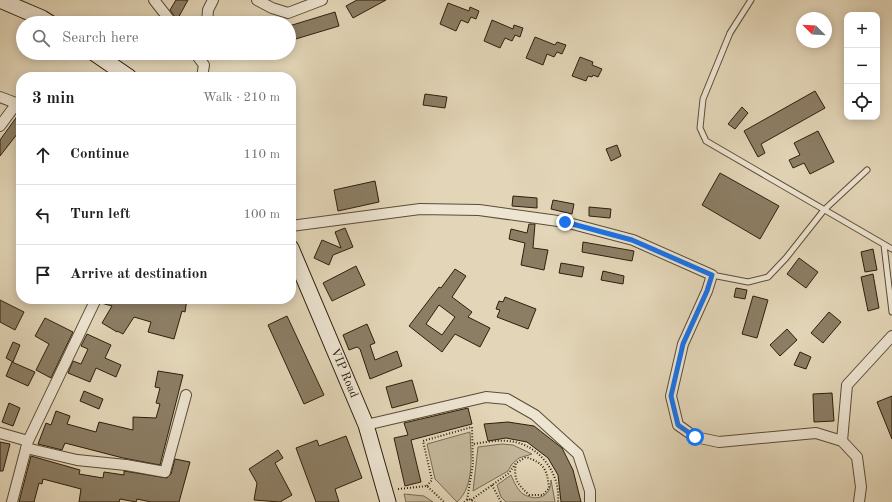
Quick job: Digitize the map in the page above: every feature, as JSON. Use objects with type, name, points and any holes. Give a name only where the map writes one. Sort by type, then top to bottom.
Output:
[{"type":"main road","points":[[0,0],[37,16]]},
{"type":"main road","points":[[104,60],[122,72]]},
{"type":"main road","name":"VIP Road","points":[[296,260],[366,425],[386,496]]},
{"type":"street","points":[[154,0],[167,16]]},
{"type":"street","points":[[208,16],[208,10],[213,0]]},
{"type":"street","points":[[256,0],[272,8],[288,13],[322,0]]},
{"type":"street","points":[[200,60],[204,65]]},
{"type":"street","points":[[203,72],[204,60]]},
{"type":"street","points":[[0,96],[16,103]]},
{"type":"street","points":[[0,126],[16,107]]},
{"type":"street","points":[[296,225],[420,209],[478,210],[565,222],[625,238],[712,275],[707,291],[683,344],[671,396],[678,425],[695,437],[719,442],[816,433],[842,441],[857,457],[861,486],[859,502]]},
{"type":"street","points":[[12,502],[27,445],[94,304]]},
{"type":"street","points":[[842,441],[847,385],[892,336]]},
{"type":"street","points":[[0,433],[27,445],[77,460],[126,465],[164,472],[186,395]]},
{"type":"street","points":[[366,425],[486,398],[507,399],[535,415],[578,454],[590,491],[590,502]]},
{"type":"lane","points":[[751,0],[730,33],[703,99],[700,128],[706,141],[892,250]]},
{"type":"lane","points":[[712,275],[748,282],[768,277],[786,258],[824,210],[867,170]]},
{"type":"lane","points":[[884,245],[892,312]]},
{"type":"path","points":[[386,496],[427,486],[432,480],[423,441],[472,427],[474,444],[473,464],[467,500]]},
{"type":"path","points":[[474,444],[509,441],[537,452],[549,466],[557,480],[558,502]]},
{"type":"path","points":[[472,500],[509,473],[516,463],[526,457],[538,461],[544,468],[548,477],[549,488],[542,494],[529,495],[519,486],[514,474],[516,463]]},
{"type":"path","points":[[492,485],[501,502]]},
{"type":"path","points":[[427,486],[444,502]]},
{"type":"path","points":[[464,502],[467,500],[472,500],[475,502]]},
{"type":"shaded area","points":[[470,432],[471,469],[467,487],[457,502],[435,479],[427,444]]},
{"type":"shaded area","points":[[502,444],[513,445],[532,454],[519,458],[512,464],[508,471],[473,491],[478,447]]},
{"type":"shaded area","points":[[511,475],[521,492],[533,498],[538,498],[546,494],[549,490],[551,480],[555,502],[506,502],[501,497],[497,485]]},
{"type":"shaded area","points":[[404,494],[424,496],[433,502],[406,502]]},
{"type":"building","points":[[176,0],[188,0],[179,16],[174,16],[170,10]]},
{"type":"building","points":[[357,0],[386,0],[353,18],[346,6]]},
{"type":"building","points":[[448,3],[469,11],[470,7],[479,11],[476,19],[471,17],[468,23],[461,20],[456,31],[440,24]]},
{"type":"building","points":[[335,12],[339,26],[296,39],[296,24]]},
{"type":"building","points":[[492,20],[513,29],[514,25],[523,28],[520,37],[515,35],[512,41],[505,38],[500,48],[484,41]]},
{"type":"building","points":[[535,37],[555,45],[557,42],[566,45],[562,54],[557,52],[554,57],[547,54],[543,65],[526,58]]},
{"type":"building","points":[[580,57],[593,62],[592,65],[602,69],[598,77],[593,75],[592,77],[588,76],[586,81],[572,76]]},
{"type":"building","points":[[815,91],[825,108],[761,144],[765,153],[758,157],[744,131]]},
{"type":"building","points":[[425,94],[447,97],[445,108],[423,105]]},
{"type":"building","points":[[742,107],[748,113],[735,129],[728,124]]},
{"type":"building","points":[[16,118],[16,135],[0,156],[0,140]]},
{"type":"building","points":[[818,131],[834,162],[810,174],[804,163],[793,168],[789,160],[800,155],[794,143]]},
{"type":"building","points":[[617,145],[621,156],[611,161],[606,149]]},
{"type":"building","points":[[720,173],[779,206],[760,239],[702,205]]},
{"type":"building","points":[[375,181],[379,202],[338,211],[334,190]]},
{"type":"building","points":[[513,196],[537,198],[537,208],[512,206]]},
{"type":"building","points":[[553,200],[574,204],[572,214],[551,209]]},
{"type":"building","points":[[589,207],[611,209],[610,218],[589,216]]},
{"type":"building","points":[[529,224],[535,224],[533,248],[548,250],[544,270],[521,265],[525,243],[509,239],[511,229],[527,233]]},
{"type":"building","points":[[345,228],[353,247],[333,255],[329,265],[314,258],[322,240],[341,248],[335,232]]},
{"type":"building","points":[[583,242],[634,251],[632,261],[582,252]]},
{"type":"building","points":[[873,249],[877,270],[865,272],[861,252]]},
{"type":"building","points":[[799,258],[818,272],[806,288],[787,274]]},
{"type":"building","points":[[561,263],[584,267],[582,277],[559,273]]},
{"type":"building","points":[[356,266],[365,285],[332,301],[323,283]]},
{"type":"building","points":[[455,269],[466,276],[452,297],[472,312],[468,317],[490,328],[480,347],[455,334],[442,352],[409,326],[439,287],[441,288]],"holes":[[[439,305],[455,317],[442,335],[426,324]]]},
{"type":"building","points":[[603,271],[624,276],[623,284],[601,280]]},
{"type":"building","points":[[873,274],[879,308],[868,311],[861,277]]},
{"type":"building","points":[[736,288],[747,290],[745,299],[734,297]]},
{"type":"building","points":[[753,296],[768,300],[757,338],[742,334]]},
{"type":"building","points":[[505,297],[536,309],[528,329],[497,317],[500,310],[496,309],[499,301],[503,302]]},
{"type":"building","points":[[0,300],[24,312],[15,330],[0,322]]},
{"type":"building","points":[[105,304],[186,304],[185,312],[182,311],[174,339],[148,332],[151,322],[134,317],[123,334],[117,332],[102,323],[112,306]]},
{"type":"building","points":[[829,312],[841,322],[823,343],[811,333]]},
{"type":"building","points":[[287,316],[324,395],[304,404],[268,325]]},
{"type":"building","points":[[45,318],[73,332],[51,378],[36,370],[49,344],[35,336]]},
{"type":"building","points":[[367,324],[375,343],[370,345],[375,360],[397,351],[402,366],[370,379],[360,349],[357,347],[349,350],[343,335]]},
{"type":"building","points":[[787,329],[797,340],[780,356],[770,345]]},
{"type":"building","points":[[87,334],[111,345],[105,358],[121,365],[116,377],[96,368],[90,382],[68,373],[73,361],[81,364],[88,349],[81,346]]},
{"type":"building","points":[[13,342],[20,345],[13,362],[6,358]]},
{"type":"building","points":[[800,352],[811,357],[806,369],[794,365]]},
{"type":"building","points":[[12,362],[35,372],[28,386],[6,376]]},
{"type":"building","points":[[158,371],[183,375],[160,465],[123,458],[65,443],[62,450],[38,444],[46,423],[51,425],[56,411],[70,416],[67,424],[96,432],[99,422],[133,430],[133,417],[156,418],[160,404],[156,403],[160,388],[155,387]]},
{"type":"building","points":[[412,380],[418,401],[392,408],[386,387]]},
{"type":"building","points":[[84,391],[103,399],[99,409],[80,401]]},
{"type":"building","points":[[832,393],[834,421],[814,422],[813,394]]},
{"type":"building","points":[[892,396],[892,439],[877,402]]},
{"type":"building","points":[[9,403],[20,408],[13,426],[2,422]]},
{"type":"building","points":[[468,408],[472,424],[411,440],[421,482],[405,486],[394,438],[408,435],[404,423]]},
{"type":"building","points":[[508,422],[534,426],[562,448],[573,470],[581,502],[561,502],[558,475],[548,458],[527,442],[506,438],[488,441],[484,424]]},
{"type":"building","points":[[346,436],[362,478],[335,489],[339,502],[316,502],[296,448],[317,440],[319,446]]},
{"type":"building","points":[[0,442],[10,444],[3,471],[0,471]]},
{"type":"building","points":[[278,450],[283,458],[275,463],[292,495],[280,502],[254,500],[257,483],[249,469]]},
{"type":"building","points":[[31,456],[80,470],[79,474],[103,478],[104,472],[124,475],[124,471],[167,478],[171,474],[175,459],[190,462],[179,502],[151,502],[137,499],[136,502],[120,499],[119,502],[79,502],[81,489],[43,479],[42,484],[39,483],[34,502],[19,502]]},
{"type":"route","points":[[565,222],[632,240],[712,275],[707,291],[683,344],[671,396],[678,425],[695,437]]}]
